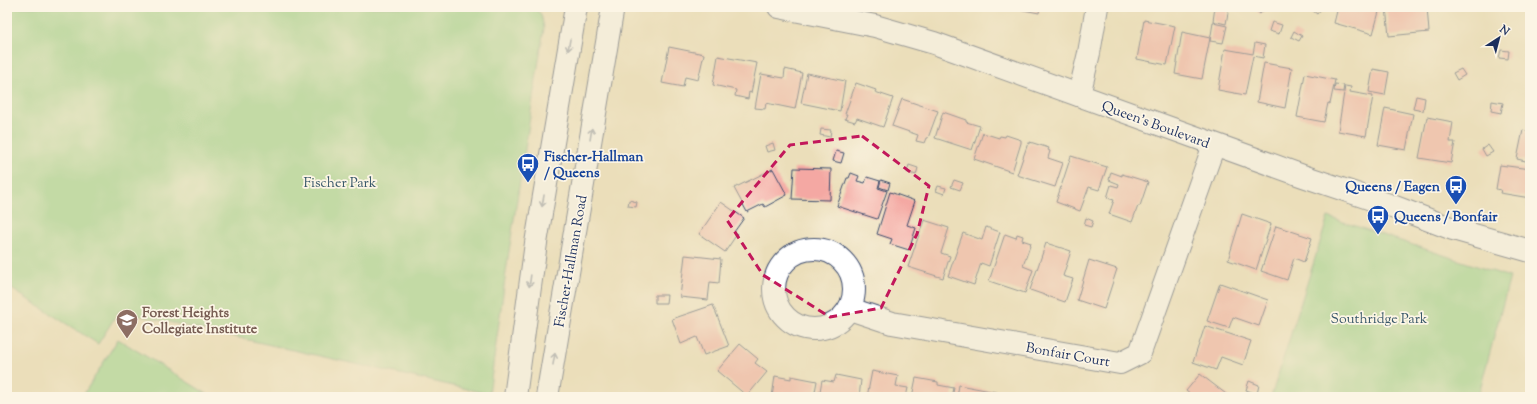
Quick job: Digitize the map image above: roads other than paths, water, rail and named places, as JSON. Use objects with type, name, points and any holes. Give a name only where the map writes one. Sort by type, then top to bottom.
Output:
[{"type":"street","points":[[515,397],[536,243],[576,7]]},
{"type":"street","name":"Fischer-Hallman Road","points":[[547,397],[613,7]]},
{"type":"street","name":"Queen's Boulevard","points":[[779,7],[875,26],[934,43],[1214,145],[1395,207],[1453,229],[1530,251]]},
{"type":"street","points":[[1079,95],[1089,53],[1096,7]]},
{"type":"street","name":"Bonfair Court","points":[[850,309],[892,323],[1120,364],[1140,353],[1214,145]]},
{"type":"place","name":"Fischer-Hallman / Queens","points":[[528,184]]},
{"type":"place","name":"Queens / Eagen","points":[[1456,206]]},
{"type":"place","name":"Queens / Bonfair","points":[[1378,236]]},
{"type":"place","name":"Forest Heights Collegiate Institute","points":[[127,340]]},
{"type":"park label","name":"Fischer Park","points":[[340,182]]},
{"type":"park label","name":"Southridge Park","points":[[1379,318]]}]
